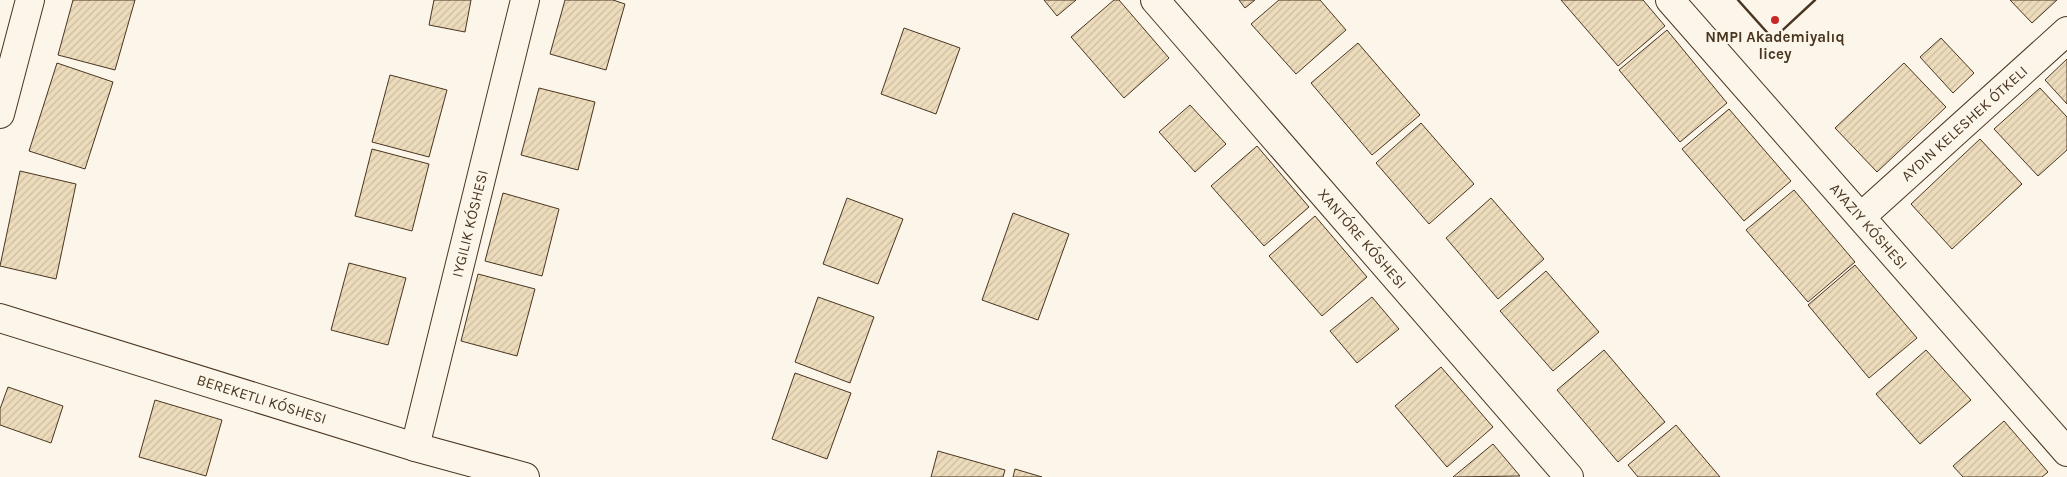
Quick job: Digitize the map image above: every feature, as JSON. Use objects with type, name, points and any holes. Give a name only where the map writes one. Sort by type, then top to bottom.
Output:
[{"type":"street","points":[[0,114],[30,0]]},
{"type":"street","name":"IYGILIK KÓSHESI","points":[[415,446],[526,0]]},
{"type":"street","name":"XANTÓRE KÓSHESI","points":[[1155,0],[1569,477]]},
{"type":"street","name":"AYAZIY KÓSHESI","points":[[1670,0],[1862,216],[2067,452]]},
{"type":"street","points":[[1862,216],[2067,32]]},
{"type":"street","name":"BEREKETLI KÓSHESI","points":[[0,318],[415,446],[525,477]]},
{"type":"building","points":[[73,0],[135,0],[115,70],[58,55]]},
{"type":"building","points":[[434,0],[471,0],[465,32],[429,25]]},
{"type":"building","points":[[565,0],[613,0],[625,4],[606,70],[550,54]]},
{"type":"building","points":[[1044,0],[1076,0],[1057,16]]},
{"type":"building","points":[[1114,0],[1119,0],[1169,58],[1124,98],[1071,37]]},
{"type":"building","points":[[1239,0],[1255,0],[1245,8]]},
{"type":"building","points":[[1279,0],[1320,0],[1346,30],[1296,74],[1251,24]]},
{"type":"building","points":[[1561,0],[1643,0],[1665,26],[1618,66]]},
{"type":"building","points":[[2010,0],[2057,0],[2032,23]]},
{"type":"building","points":[[904,28],[960,48],[936,114],[881,94]]},
{"type":"building","points":[[1667,30],[1727,103],[1680,142],[1619,70]]},
{"type":"building","points":[[1941,38],[1974,73],[1953,93],[1920,57]]},
{"type":"building","points":[[1358,43],[1420,115],[1372,155],[1311,83]]},
{"type":"building","points":[[2067,59],[2067,104],[2045,80]]},
{"type":"building","points":[[57,63],[113,82],[85,169],[29,151]]},
{"type":"building","points":[[1904,63],[1946,107],[1877,172],[1835,128]]},
{"type":"building","points":[[390,75],[447,90],[429,157],[372,142]]},
{"type":"building","points":[[539,88],[595,102],[578,170],[521,155]]},
{"type":"building","points":[[2040,88],[2067,117],[2067,150],[2038,176],[1994,129]]},
{"type":"building","points":[[1190,105],[1226,144],[1195,172],[1159,132]]},
{"type":"building","points":[[1729,109],[1791,181],[1744,221],[1682,149]]},
{"type":"building","points":[[1421,123],[1474,184],[1429,224],[1376,163]]},
{"type":"building","points":[[1980,139],[2022,184],[1952,249],[1911,204]]},
{"type":"building","points":[[1257,146],[1309,207],[1264,246],[1211,186]]},
{"type":"building","points":[[372,149],[429,164],[412,231],[355,216]]},
{"type":"building","points":[[20,171],[76,184],[56,279],[0,266]]},
{"type":"building","points":[[1794,190],[1855,262],[1808,302],[1746,230]]},
{"type":"building","points":[[503,193],[559,209],[542,276],[485,261]]},
{"type":"building","points":[[847,198],[903,219],[878,284],[823,264]]},
{"type":"building","points":[[1491,198],[1544,259],[1498,299],[1446,238]]},
{"type":"building","points":[[1013,213],[1069,234],[1038,320],[982,300]]},
{"type":"building","points":[[1315,216],[1367,277],[1322,316],[1269,256]]},
{"type":"building","points":[[349,263],[406,278],[388,345],[331,330]]},
{"type":"building","points":[[1855,265],[1917,338],[1869,378],[1808,305]]},
{"type":"building","points":[[1546,271],[1599,332],[1553,371],[1500,311]]},
{"type":"building","points":[[478,274],[535,289],[517,356],[461,341]]},
{"type":"building","points":[[818,297],[874,317],[850,383],[795,362]]},
{"type":"building","points":[[1372,297],[1399,329],[1357,363],[1330,331]]},
{"type":"building","points":[[1604,350],[1665,422],[1618,462],[1557,390]]},
{"type":"building","points":[[1926,350],[1971,400],[1920,444],[1876,394]]},
{"type":"building","points":[[1441,367],[1493,427],[1447,467],[1395,406]]},
{"type":"building","points":[[795,373],[851,393],[827,459],[772,439]]},
{"type":"building","points":[[8,387],[63,406],[51,443],[0,425],[0,409]]},
{"type":"building","points":[[155,400],[222,420],[206,476],[139,457]]},
{"type":"building","points":[[2004,421],[2048,472],[2042,477],[1963,477],[1953,466]]},
{"type":"building","points":[[1676,425],[1720,477],[1638,477],[1628,465]]},
{"type":"building","points":[[1493,444],[1520,476],[1453,477]]},
{"type":"building","points":[[938,451],[1005,470],[1003,477],[931,477]]},
{"type":"building","points":[[1015,469],[1042,477],[1013,477]]},
{"type":"wall","points":[[1738,0],[1773,39],[1815,0]]},
{"type":"place","name":"NMPI Akademiyalıq licey","points":[[1775,20]]}]
